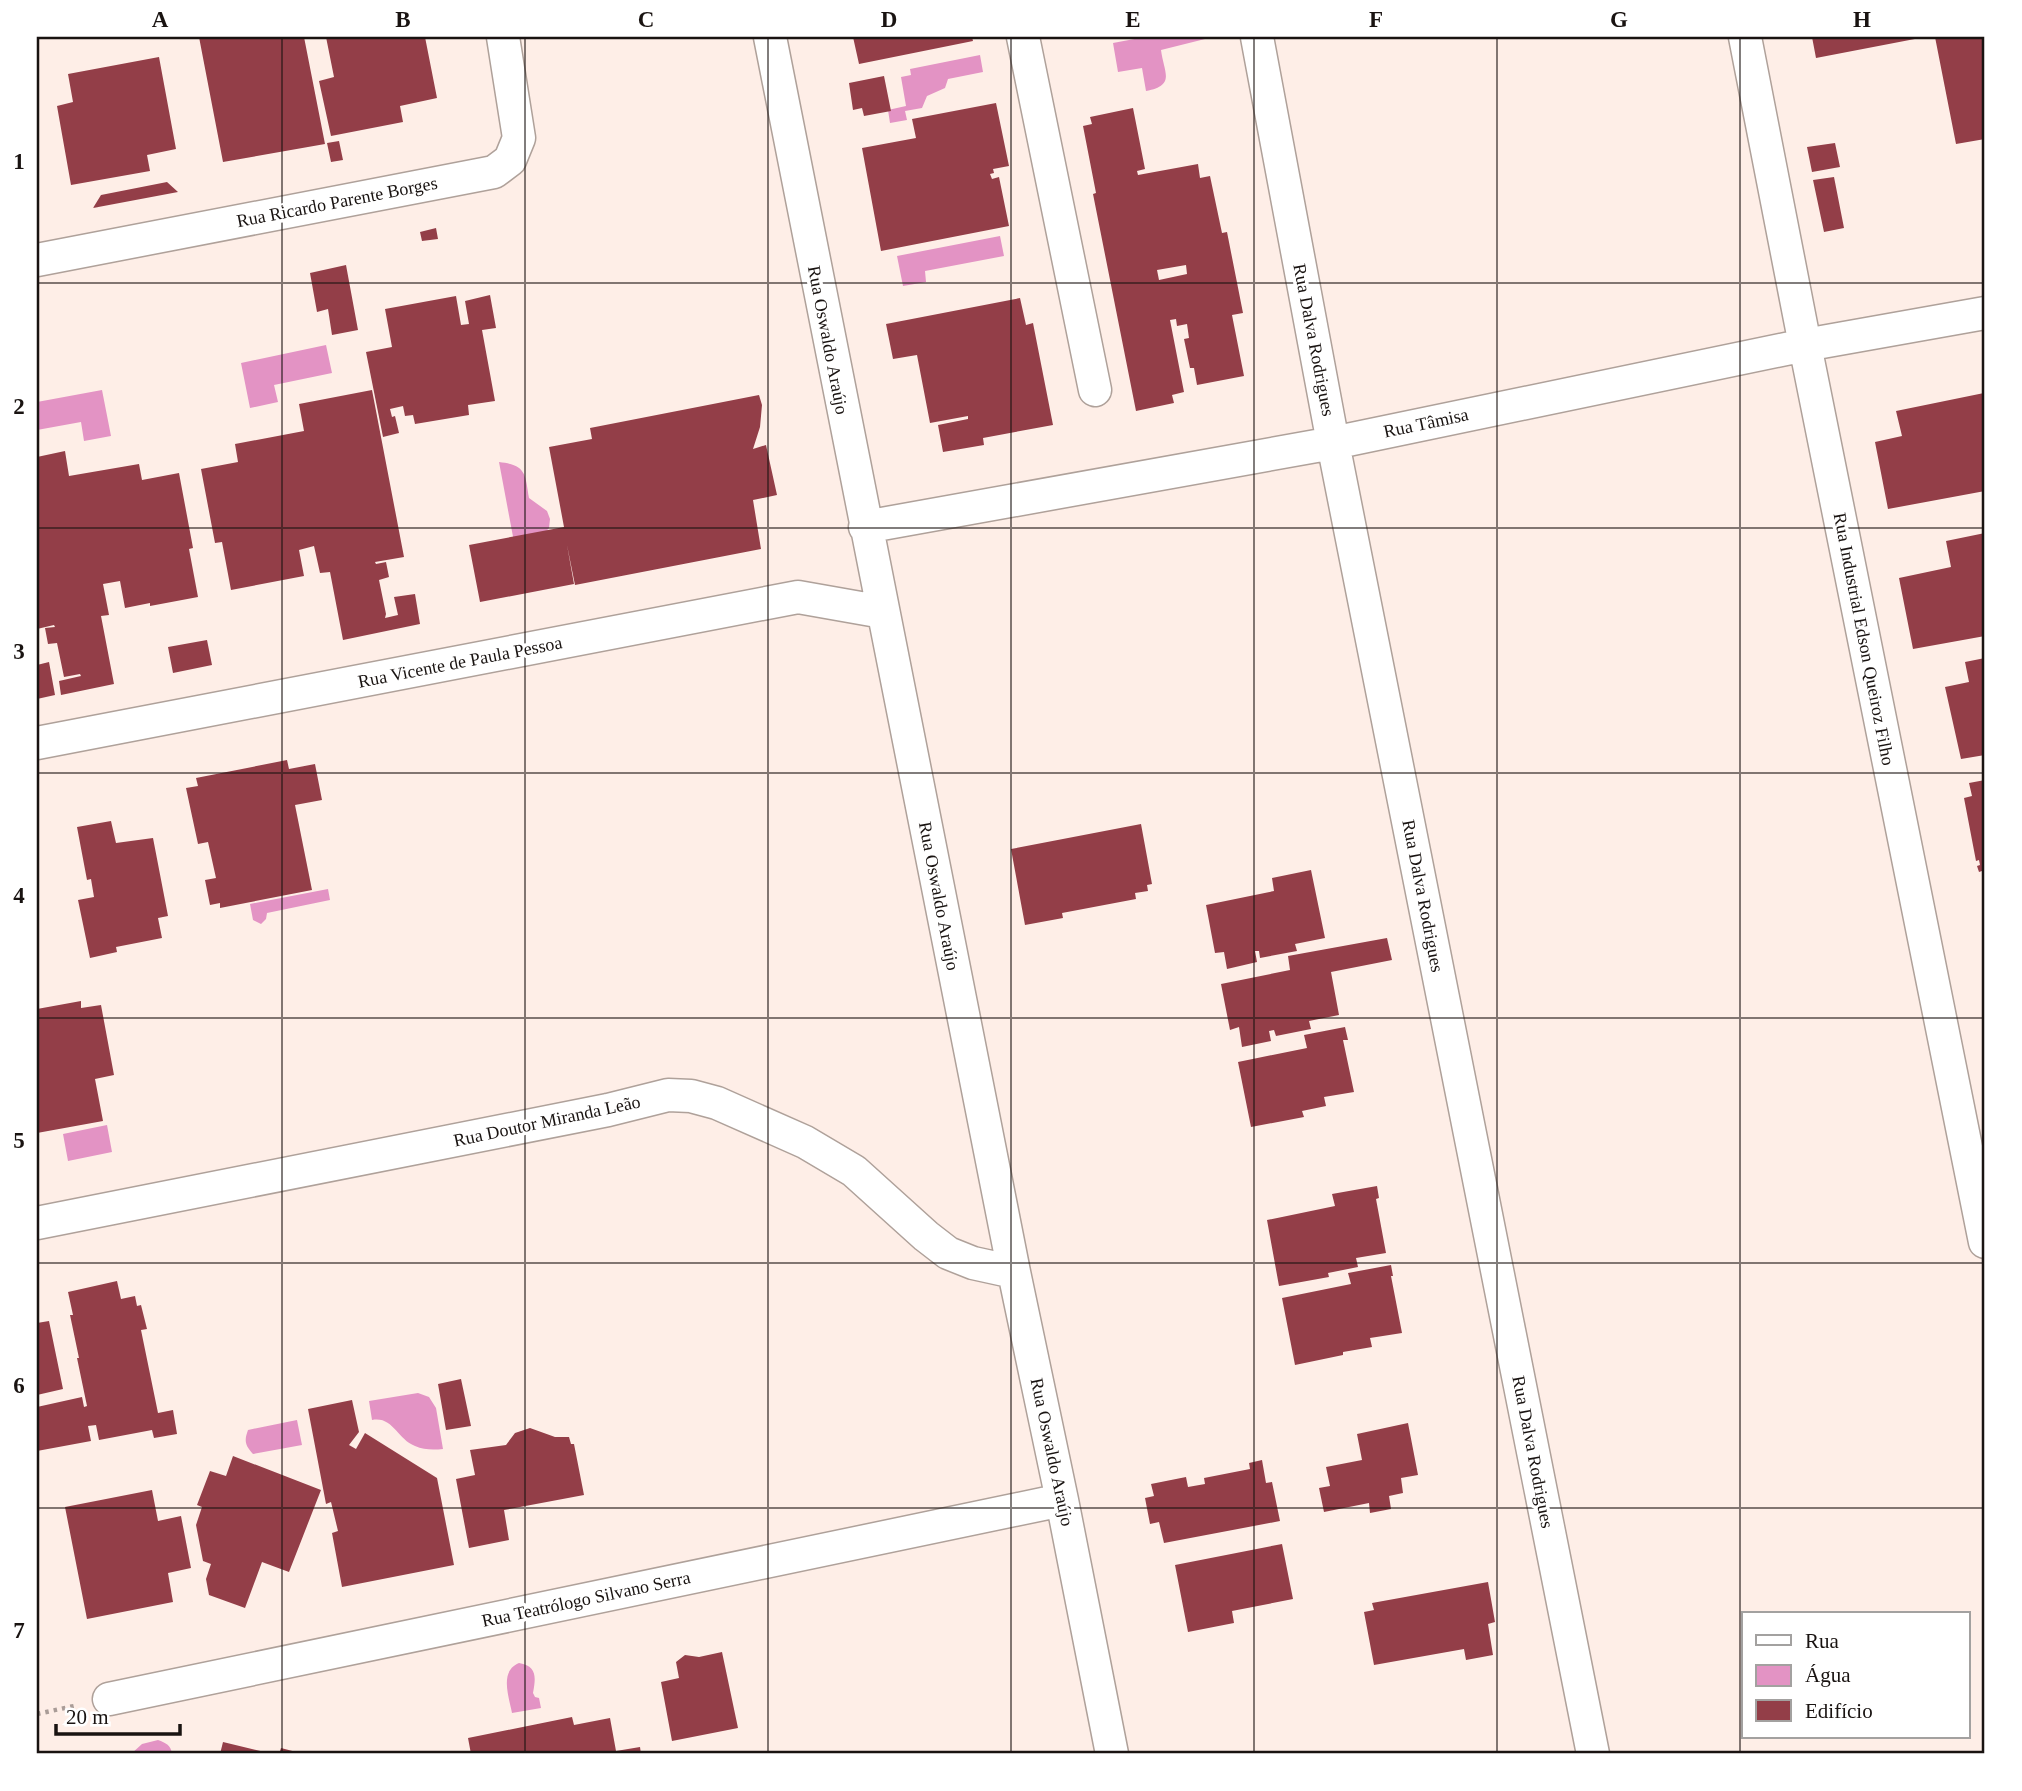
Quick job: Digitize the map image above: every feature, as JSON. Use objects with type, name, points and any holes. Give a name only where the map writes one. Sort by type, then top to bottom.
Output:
[{"type":"street","name":"Rua Ricardo Parente Borges","points":[[37,260],[494,172],[510,160],[519,138],[503,37]]},
{"type":"street","name":"Rua Oswaldo Araújo","points":[[770,37],[865,527],[1112,1754]]},
{"type":"street","points":[[1023,37],[1095,390]]},
{"type":"street","name":"Rua Dalva Rodrigues","points":[[1257,37],[1333,443],[1593,1754]]},
{"type":"street","name":"Rua Industrial Edson Queiroz Filho","points":[[1745,37],[1985,1242]]},
{"type":"street","name":"Rua Tâmisa","points":[[865,527],[1333,443],[1805,345],[1985,313]]},
{"type":"street","name":"Rua Vicente de Paula Pessoa","points":[[37,743],[798,597],[883,612]]},
{"type":"street","name":"Rua Doutor Miranda Leão","points":[[37,1223],[668,1096],[691,1096],[717,1103],[805,1142],[853,1171],[948,1253],[973,1264],[1014,1272]]},
{"type":"street","name":"Rua Teatrólogo Silvano Serra","points":[[109,1699],[1062,1500]]},
{"type":"water","points":[[1145,37],[1205,39],[1161,50],[1165,81],[1146,91],[1142,68],[1118,72],[1113,43]]},
{"type":"water","points":[[980,55],[983,72],[948,79],[945,88],[927,96],[922,108],[905,111],[907,120],[890,123],[888,110],[906,106],[901,77],[911,75],[910,69]]},
{"type":"water","points":[[1000,236],[1004,256],[925,271],[926,282],[903,286],[897,256]]},
{"type":"water","points":[[326,345],[332,373],[274,385],[278,402],[250,408],[241,363]]},
{"type":"water","points":[[102,390],[111,436],[84,441],[81,422],[37,430],[37,402]]},
{"type":"water","points":[[499,462],[515,465],[523,472],[529,498],[547,511],[549,528],[543,535],[514,542]]},
{"type":"water","points":[[328,889],[330,900],[267,913],[261,924],[253,920],[250,904]]},
{"type":"water","points":[[107,1125],[112,1152],[68,1161],[63,1134]]},
{"type":"water","points":[[418,1393],[429,1397],[436,1408],[443,1449],[415,1446],[385,1421],[372,1420],[369,1401]]},
{"type":"water","points":[[297,1420],[302,1445],[253,1454],[247,1445],[248,1430]]},
{"type":"water","points":[[519,1663],[525,1664],[534,1673],[533,1693],[539,1698],[541,1708],[512,1713],[507,1678],[513,1667]]},
{"type":"water","points":[[158,1740],[171,1748],[172,1754],[131,1754],[142,1744]]},
{"type":"building","points":[[199,37],[304,37],[325,144],[223,162]]},
{"type":"building","points":[[326,37],[425,37],[437,98],[400,106],[403,122],[331,136],[319,81],[334,77]]},
{"type":"building","points":[[853,37],[972,37],[973,41],[859,64]]},
{"type":"building","points":[[1812,37],[1920,37],[1920,38],[1816,58]]},
{"type":"building","points":[[1935,37],[1985,37],[1985,139],[1956,144]]},
{"type":"building","points":[[159,57],[176,149],[147,155],[150,171],[71,185],[57,106],[73,102],[68,74]]},
{"type":"building","points":[[884,76],[891,111],[864,116],[862,108],[853,110],[849,83]]},
{"type":"building","points":[[996,103],[1009,166],[993,169],[994,173],[990,174],[992,179],[999,177],[1009,226],[881,251],[862,148],[916,138],[912,119]]},
{"type":"building","points":[[1133,108],[1145,169],[1137,171],[1138,175],[1198,164],[1200,178],[1210,176],[1222,233],[1227,232],[1243,313],[1232,315],[1244,376],[1197,385],[1194,368],[1190,368],[1184,339],[1189,338],[1187,324],[1177,326],[1176,319],[1170,320],[1184,392],[1172,395],[1174,403],[1136,411],[1093,194],[1096,193],[1083,126],[1092,124],[1090,117]],"holes":[[[1186,265],[1187,274],[1159,280],[1157,270]]]},
{"type":"building","points":[[339,141],[343,160],[331,162],[327,143]]},
{"type":"building","points":[[1835,143],[1840,167],[1812,172],[1807,147]]},
{"type":"building","points":[[1834,177],[1844,228],[1824,232],[1813,180]]},
{"type":"building","points":[[167,182],[178,192],[93,208],[101,195]]},
{"type":"building","points":[[436,228],[438,239],[422,241],[420,232]]},
{"type":"building","points":[[346,265],[358,330],[332,335],[328,309],[317,312],[310,273]]},
{"type":"building","points":[[490,295],[496,328],[482,330],[495,401],[468,405],[469,415],[415,424],[413,415],[405,416],[403,406],[390,409],[392,417],[395,416],[399,433],[383,437],[366,352],[392,347],[385,309],[456,296],[461,325],[469,324],[465,301]]},
{"type":"building","points":[[1020,298],[1026,325],[1033,323],[1053,425],[983,438],[984,445],[943,452],[938,425],[968,419],[968,416],[930,423],[917,355],[893,359],[886,324]]},
{"type":"building","points":[[372,390],[404,557],[375,562],[386,562],[389,577],[379,580],[385,618],[398,615],[394,597],[415,594],[420,624],[343,640],[330,572],[320,573],[314,546],[299,550],[304,576],[231,590],[222,542],[215,543],[201,469],[238,462],[235,444],[304,431],[299,404]]},
{"type":"building","points":[[1984,393],[1985,491],[1888,509],[1875,442],[1902,436],[1896,411]]},
{"type":"building","points":[[759,395],[762,405],[760,427],[753,449],[766,445],[777,495],[753,500],[761,549],[575,585],[567,545],[574,584],[480,602],[469,545],[564,527],[549,447],[592,439],[590,428]]},
{"type":"building","points":[[65,451],[69,476],[139,464],[142,480],[179,473],[193,548],[189,549],[198,597],[125,608],[120,581],[103,584],[109,615],[101,616],[114,684],[61,695],[59,681],[81,676],[64,677],[57,643],[48,644],[45,628],[55,627],[54,625],[37,629],[37,457]]},
{"type":"building","points":[[1985,533],[1985,636],[1913,649],[1899,578],[1951,567],[1946,541]]},
{"type":"building","points":[[207,640],[212,665],[173,673],[168,647]]},
{"type":"building","points":[[1985,658],[1985,755],[1961,759],[1945,687],[1969,682],[1965,662]]},
{"type":"building","points":[[49,662],[55,695],[37,699],[37,665]]},
{"type":"building","points":[[287,760],[289,769],[315,764],[322,800],[295,805],[312,890],[220,908],[220,903],[210,905],[205,880],[216,878],[208,842],[198,844],[186,788],[198,786],[196,778]]},
{"type":"building","points":[[1985,780],[1985,870],[1979,872],[1979,860],[1976,861],[1964,798],[1972,796],[1969,783]]},
{"type":"building","points":[[111,821],[116,843],[153,838],[168,916],[158,918],[162,938],[116,947],[117,952],[90,958],[78,900],[94,897],[91,879],[87,880],[77,827]]},
{"type":"building","points":[[1141,824],[1152,884],[1147,885],[1148,891],[1135,893],[1136,899],[1062,913],[1063,918],[1025,925],[1011,849]]},
{"type":"building","points":[[1311,870],[1325,938],[1295,944],[1297,951],[1260,958],[1259,951],[1255,951],[1257,962],[1227,969],[1224,952],[1215,953],[1206,905],[1274,891],[1272,878]]},
{"type":"building","points":[[1387,938],[1392,960],[1331,972],[1339,1015],[1309,1021],[1311,1029],[1276,1036],[1274,1030],[1269,1031],[1271,1041],[1242,1047],[1239,1027],[1230,1030],[1221,984],[1290,970],[1288,956]]},
{"type":"building","points":[[81,1001],[81,1008],[101,1005],[114,1075],[95,1079],[103,1121],[37,1133],[37,1009]]},
{"type":"building","points":[[1345,1027],[1348,1040],[1343,1040],[1354,1092],[1324,1097],[1326,1106],[1302,1111],[1304,1117],[1251,1127],[1238,1062],[1307,1048],[1304,1035]]},
{"type":"building","points":[[1377,1186],[1379,1198],[1376,1199],[1386,1253],[1356,1258],[1358,1267],[1328,1273],[1329,1277],[1279,1286],[1267,1220],[1335,1206],[1332,1194]]},
{"type":"building","points":[[1391,1265],[1402,1333],[1370,1338],[1372,1347],[1295,1365],[1282,1298],[1351,1284],[1348,1273]]},
{"type":"building","points":[[117,1281],[121,1299],[135,1296],[137,1306],[141,1305],[147,1329],[141,1330],[158,1413],[173,1410],[177,1434],[154,1438],[152,1430],[99,1440],[96,1425],[88,1426],[91,1441],[37,1451],[37,1407],[82,1397],[84,1407],[87,1406],[68,1292]]},
{"type":"building","points":[[49,1321],[63,1389],[37,1395],[37,1323]]},
{"type":"building","points":[[461,1379],[471,1426],[446,1430],[438,1384]]},
{"type":"building","points":[[352,1400],[359,1432],[349,1445],[356,1449],[365,1433],[437,1478],[454,1565],[342,1587],[332,1533],[338,1531],[331,1502],[326,1504],[308,1409]]},
{"type":"building","points":[[1408,1423],[1418,1475],[1401,1478],[1403,1493],[1389,1496],[1391,1509],[1370,1513],[1369,1503],[1324,1512],[1319,1488],[1330,1486],[1326,1467],[1362,1460],[1357,1434]]},
{"type":"building","points":[[530,1428],[555,1437],[569,1437],[571,1444],[574,1444],[584,1495],[504,1510],[509,1540],[469,1548],[456,1479],[475,1475],[470,1450],[506,1445],[515,1433]]},
{"type":"building","points":[[233,1456],[321,1490],[289,1572],[262,1562],[245,1608],[209,1595],[206,1579],[211,1564],[203,1561],[196,1525],[202,1507],[197,1505],[210,1471],[226,1476]]},
{"type":"building","points":[[1262,1460],[1266,1483],[1272,1482],[1280,1521],[1164,1543],[1159,1522],[1150,1524],[1145,1498],[1154,1496],[1151,1484],[1186,1477],[1188,1487],[1205,1484],[1204,1478],[1250,1469],[1249,1463]]},
{"type":"building","points":[[152,1490],[158,1521],[181,1516],[191,1568],[168,1573],[173,1602],[87,1619],[65,1507]]},
{"type":"building","points":[[1282,1544],[1293,1599],[1232,1611],[1234,1623],[1188,1632],[1175,1565]]},
{"type":"building","points":[[1488,1582],[1495,1622],[1488,1624],[1493,1655],[1466,1660],[1464,1649],[1374,1665],[1364,1612],[1374,1610],[1372,1603]]},
{"type":"building","points":[[722,1652],[738,1728],[672,1741],[661,1682],[679,1678],[676,1662],[685,1655],[699,1657]]},
{"type":"building","points":[[572,1717],[574,1725],[610,1718],[616,1751],[640,1747],[641,1754],[471,1754],[468,1738]]},
{"type":"building","points":[[223,1742],[269,1753],[269,1754],[220,1754]]},
{"type":"building","points":[[281,1748],[300,1753],[279,1754]]}]
